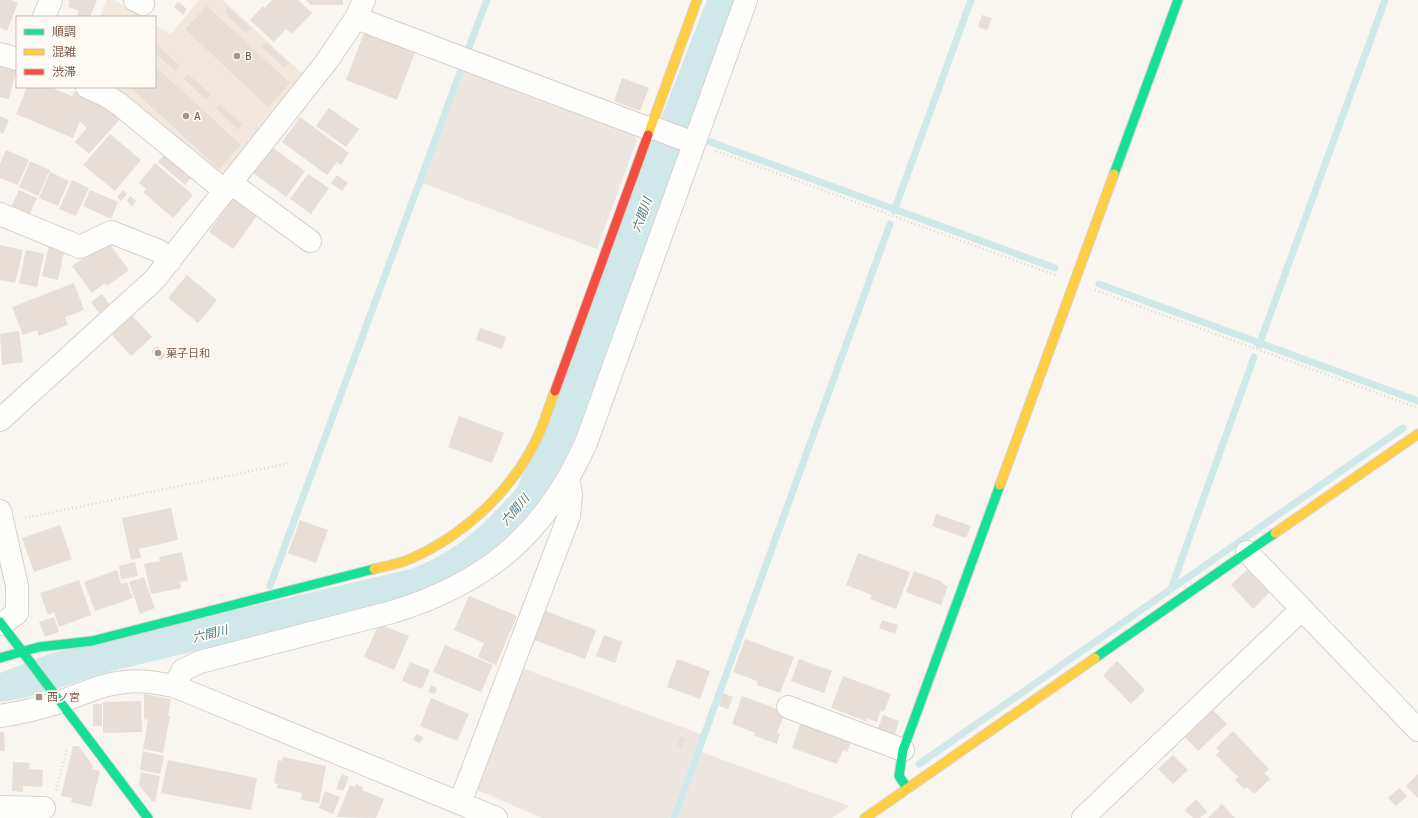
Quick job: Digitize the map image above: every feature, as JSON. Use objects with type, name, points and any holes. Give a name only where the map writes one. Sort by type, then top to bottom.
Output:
[{"type":"street","points":[[44,16],[51,0]]},
{"type":"street","points":[[0,658],[24,654],[39,647],[92,641],[388,566],[427,552],[462,530],[478,516],[509,482],[531,451],[539,434],[652,129],[697,0]]},
{"type":"street","points":[[174,686],[183,670],[200,662],[421,604],[448,592],[480,573],[521,541],[541,519],[568,479],[586,443],[690,142],[746,0]]},
{"type":"street","points":[[907,788],[899,776],[903,750],[1178,0]]},
{"type":"street","points":[[0,420],[144,290],[170,261],[323,66],[359,6],[652,129],[690,142]]},
{"type":"street","points":[[0,54],[16,59]]},
{"type":"street","points":[[89,88],[107,96],[119,104],[228,187],[310,241]]},
{"type":"street","points":[[0,214],[80,247],[111,232],[158,252],[170,261]]},
{"type":"street","points":[[865,818],[1418,434]]},
{"type":"street","points":[[460,803],[567,524],[571,494],[568,479]]},
{"type":"street","points":[[1,517],[17,586],[17,613],[1,623],[56,698],[148,818]]},
{"type":"street","points":[[1248,552],[1418,730]]},
{"type":"street","points":[[1083,818],[1302,609]]},
{"type":"street","points":[[0,716],[16,714],[56,698],[124,682],[149,681],[174,686],[496,818]]},
{"type":"street","points":[[788,707],[903,750]]},
{"type":"street","points":[[0,807],[44,808]]},
{"type":"path","points":[[690,142],[1418,408]]},
{"type":"path","points":[[1,517],[290,463]]},
{"type":"path","points":[[44,808],[54,798],[68,742]]},
{"type":"shaded area","points":[[107,0],[114,0],[140,16],[100,16]]},
{"type":"shaded area","points":[[199,0],[223,0],[306,77],[225,180],[108,88],[156,88],[156,26],[171,34]]},
{"type":"shaded area","points":[[465,70],[634,134],[637,140],[597,249],[422,183]]},
{"type":"shaded area","points":[[522,668],[701,734],[670,818],[542,818],[475,789]]},
{"type":"shaded area","points":[[701,752],[849,806],[832,818],[677,818]]},
{"type":"water","name":"六間川","points":[[707,0],[734,0],[575,438],[547,490],[512,532],[470,565],[445,580],[417,593],[306,624],[120,669],[45,692],[15,700],[0,702],[0,673],[52,653],[411,569],[457,545],[481,525],[517,488]]},
{"type":"building","points":[[0,0],[11,0],[18,3],[7,31],[0,28]]},
{"type":"building","points":[[67,0],[97,0],[90,16],[77,16],[79,11],[68,7],[70,1]]},
{"type":"building","points":[[272,0],[298,0],[312,13],[292,34],[286,29],[274,42],[250,20],[263,6],[265,8]]},
{"type":"building","points":[[306,0],[343,0],[343,5],[311,5]]},
{"type":"building","points":[[178,2],[187,9],[183,15],[174,7]]},
{"type":"building","name":"B","points":[[207,6],[290,83],[268,107],[185,29]]},
{"type":"building","points":[[228,7],[251,28],[246,33],[224,12]]},
{"type":"building","points":[[982,15],[992,18],[987,30],[978,27]]},
{"type":"building","points":[[364,33],[415,52],[397,100],[346,80]]},
{"type":"building","points":[[266,42],[289,63],[284,68],[262,47]]},
{"type":"building","points":[[157,45],[180,66],[175,71],[156,54]]},
{"type":"building","points":[[0,66],[16,71],[9,99],[0,97]]},
{"type":"building","name":"A","points":[[156,67],[241,145],[219,169],[131,88],[156,88]]},
{"type":"building","points":[[188,74],[211,95],[206,100],[184,79]]},
{"type":"building","points":[[622,78],[649,88],[640,111],[614,101]]},
{"type":"building","points":[[27,88],[52,88],[72,96],[74,92],[106,105],[121,118],[89,154],[75,142],[87,128],[80,121],[73,138],[16,114]]},
{"type":"building","points":[[220,104],[242,124],[238,130],[215,108]]},
{"type":"building","points":[[329,108],[359,129],[346,147],[316,126]]},
{"type":"building","points":[[0,116],[9,120],[3,134],[0,132]]},
{"type":"building","points":[[300,117],[349,153],[341,165],[337,162],[327,175],[282,142]]},
{"type":"building","points":[[110,134],[141,160],[115,191],[83,165]]},
{"type":"building","points":[[272,147],[305,171],[286,197],[253,173]]},
{"type":"building","points":[[6,150],[29,160],[18,185],[0,178],[0,164]]},
{"type":"building","points":[[167,151],[194,174],[185,185],[158,162]]},
{"type":"building","points":[[30,161],[50,170],[38,196],[19,187]]},
{"type":"building","points":[[155,163],[193,195],[173,218],[143,192],[146,189],[139,183]]},
{"type":"building","points":[[50,172],[69,181],[58,206],[39,198]]},
{"type":"building","points":[[308,174],[329,188],[311,214],[290,199]]},
{"type":"building","points":[[337,175],[348,183],[342,191],[331,183]]},
{"type":"building","points":[[72,180],[89,188],[76,216],[59,209]]},
{"type":"building","points":[[19,190],[37,198],[29,215],[11,207]]},
{"type":"building","points":[[90,190],[118,202],[111,219],[83,206]]},
{"type":"building","points":[[123,190],[127,194],[121,201],[117,197]]},
{"type":"building","points":[[130,196],[136,201],[132,206],[127,201]]},
{"type":"building","points":[[235,196],[259,213],[233,249],[209,232]]},
{"type":"building","points":[[107,241],[129,270],[107,286],[105,283],[92,293],[72,266]]},
{"type":"building","points":[[0,245],[23,250],[15,283],[0,280]]},
{"type":"building","points":[[49,245],[65,248],[58,280],[42,276]]},
{"type":"building","points":[[26,250],[44,254],[37,287],[19,283]]},
{"type":"building","points":[[187,275],[217,300],[198,323],[168,298]]},
{"type":"building","points":[[74,283],[84,310],[65,317],[68,325],[39,336],[37,330],[23,335],[12,307]]},
{"type":"building","points":[[102,294],[110,305],[99,313],[91,302]]},
{"type":"building","points":[[132,315],[152,337],[131,356],[111,334]]},
{"type":"building","points":[[480,328],[506,337],[502,349],[476,340]]},
{"type":"building","points":[[19,331],[23,362],[2,365],[0,334]]},
{"type":"building","name":"菓子日和","points":[[157,346],[166,355],[160,361],[151,351]]},
{"type":"building","points":[[459,416],[504,433],[492,463],[448,447]]},
{"type":"building","points":[[171,508],[178,540],[139,549],[141,558],[131,560],[122,518]]},
{"type":"building","points":[[936,514],[971,526],[966,538],[932,526]]},
{"type":"building","points":[[300,520],[328,530],[316,563],[288,553]]},
{"type":"building","points":[[60,525],[72,559],[34,572],[22,538]]},
{"type":"building","points":[[182,552],[188,581],[180,582],[181,588],[151,594],[144,564],[160,561],[159,557]]},
{"type":"building","points":[[858,553],[910,572],[896,609],[870,599],[872,595],[846,585]]},
{"type":"building","points":[[135,562],[138,576],[121,579],[119,566]]},
{"type":"building","points":[[1249,568],[1271,591],[1253,609],[1231,585]]},
{"type":"building","points":[[117,570],[121,584],[127,582],[133,598],[95,611],[84,582]]},
{"type":"building","points":[[914,571],[943,582],[942,584],[948,586],[941,605],[906,592]]},
{"type":"building","points":[[144,577],[155,608],[140,614],[129,582]]},
{"type":"building","points":[[79,580],[91,615],[59,627],[54,612],[48,615],[40,593]]},
{"type":"building","points":[[469,596],[517,616],[496,665],[478,657],[484,643],[454,630]]},
{"type":"building","points":[[540,609],[596,630],[585,659],[529,638]]},
{"type":"building","points":[[54,617],[59,632],[45,637],[39,622]]},
{"type":"building","points":[[882,620],[898,625],[895,634],[879,628]]},
{"type":"building","points":[[379,624],[409,636],[394,670],[364,657]]},
{"type":"building","points":[[604,635],[622,642],[615,663],[596,656]]},
{"type":"building","points":[[745,639],[794,657],[780,693],[757,685],[757,681],[733,672]]},
{"type":"building","points":[[445,645],[493,665],[481,692],[433,672]]},
{"type":"building","points":[[677,659],[710,671],[700,699],[667,687]]},
{"type":"building","points":[[799,659],[832,671],[824,693],[791,681]]},
{"type":"building","points":[[1117,661],[1145,690],[1131,704],[1103,675]]},
{"type":"building","points":[[410,662],[430,670],[422,689],[402,681]]},
{"type":"building","points":[[843,676],[891,694],[884,711],[881,710],[877,722],[867,718],[866,721],[831,708]]},
{"type":"building","points":[[431,685],[437,688],[435,694],[428,692]]},
{"type":"building","points":[[723,693],[733,697],[728,709],[719,706]]},
{"type":"building","points":[[144,694],[171,699],[168,716],[170,716],[163,753],[143,749],[148,720],[144,719]]},
{"type":"building","points":[[742,696],[785,712],[777,733],[780,734],[777,744],[753,735],[755,733],[732,724]]},
{"type":"building","points":[[431,698],[469,714],[457,741],[420,726]]},
{"type":"building","points":[[141,701],[142,732],[103,733],[103,702]]},
{"type":"building","points":[[93,704],[102,704],[102,726],[93,726]]},
{"type":"building","points":[[1212,709],[1227,724],[1198,751],[1184,736]]},
{"type":"building","points":[[883,715],[899,721],[894,737],[877,731]]},
{"type":"building","points":[[802,719],[853,737],[847,752],[843,750],[837,764],[792,748]]},
{"type":"building","points":[[1233,731],[1269,769],[1265,773],[1270,779],[1254,794],[1247,787],[1244,789],[1235,780],[1238,777],[1216,755],[1220,751],[1216,748]]},
{"type":"building","points":[[0,732],[4,732],[5,751],[0,751]]},
{"type":"building","points":[[416,734],[423,737],[420,743],[413,740]]},
{"type":"building","points":[[680,737],[685,738],[682,748],[677,746]]},
{"type":"building","points":[[73,746],[79,746],[93,766],[92,769],[100,771],[91,807],[71,802],[72,798],[61,796]]},
{"type":"building","points":[[143,751],[164,756],[160,774],[140,770]]},
{"type":"building","points":[[1173,755],[1188,770],[1173,784],[1158,769]]},
{"type":"building","points":[[283,757],[326,766],[319,803],[301,800],[302,793],[277,788],[278,784],[274,783],[278,760],[282,761]]},
{"type":"building","points":[[168,760],[257,778],[251,810],[161,793]]},
{"type":"building","points":[[13,762],[30,763],[29,769],[43,770],[42,787],[23,786],[23,792],[12,791]]},
{"type":"building","points":[[141,772],[160,776],[155,802],[152,801],[139,785]]},
{"type":"building","points":[[342,774],[349,777],[343,791],[336,789]]},
{"type":"building","points":[[1418,774],[1418,798],[1406,786]]},
{"type":"building","points":[[356,784],[363,787],[362,790],[384,799],[376,818],[337,817],[350,785],[355,787]]},
{"type":"building","points":[[1399,788],[1407,796],[1396,806],[1388,798]]},
{"type":"building","points":[[325,791],[340,797],[333,814],[319,808]]},
{"type":"building","points":[[1196,799],[1207,812],[1200,818],[1193,818],[1185,810]]},
{"type":"building","points":[[1222,804],[1235,818],[1208,818]]},
{"type":"waterway","points":[[467,52],[487,0]]},
{"type":"waterway","points":[[894,211],[971,0]]},
{"type":"waterway","points":[[1259,345],[1385,0]]},
{"type":"waterway","points":[[270,586],[461,70]]},
{"type":"waterway","points":[[708,141],[1055,268]]},
{"type":"waterway","points":[[674,818],[890,224]]},
{"type":"waterway","points":[[1099,284],[1418,401]]},
{"type":"waterway","points":[[1171,589],[1254,357]]},
{"type":"waterway","points":[[919,764],[1403,428]]},
{"type":"traffic: fast","points":[[1114,174],[1178,0]]},
{"type":"traffic: fast","points":[[907,788],[899,776],[903,750],[1000,485]]},
{"type":"traffic: fast","points":[[1095,658],[1275,533]]},
{"type":"traffic: fast","points":[[0,658],[39,647],[92,641],[374,569]]},
{"type":"traffic: fast","points":[[0,622],[148,818]]},
{"type":"traffic: slow","points":[[648,135],[697,0]]},
{"type":"traffic: slow","points":[[1000,485],[1114,174]]},
{"type":"traffic: slow","points":[[374,569],[406,561],[430,549],[450,537],[486,508],[502,491],[529,454],[539,434],[555,391]]},
{"type":"traffic: slow","points":[[1275,533],[1418,434]]},
{"type":"traffic: slow","points":[[865,818],[1095,658]]},
{"type":"traffic: jam","points":[[555,391],[648,135]]},
{"type":"place","name":"B","points":[[237,56]]},
{"type":"place","name":"A","points":[[186,116]]},
{"type":"place","name":"菓子日和","points":[[158,353]]},
{"type":"place","name":"西ノ宮","points":[[39,697]]}]
